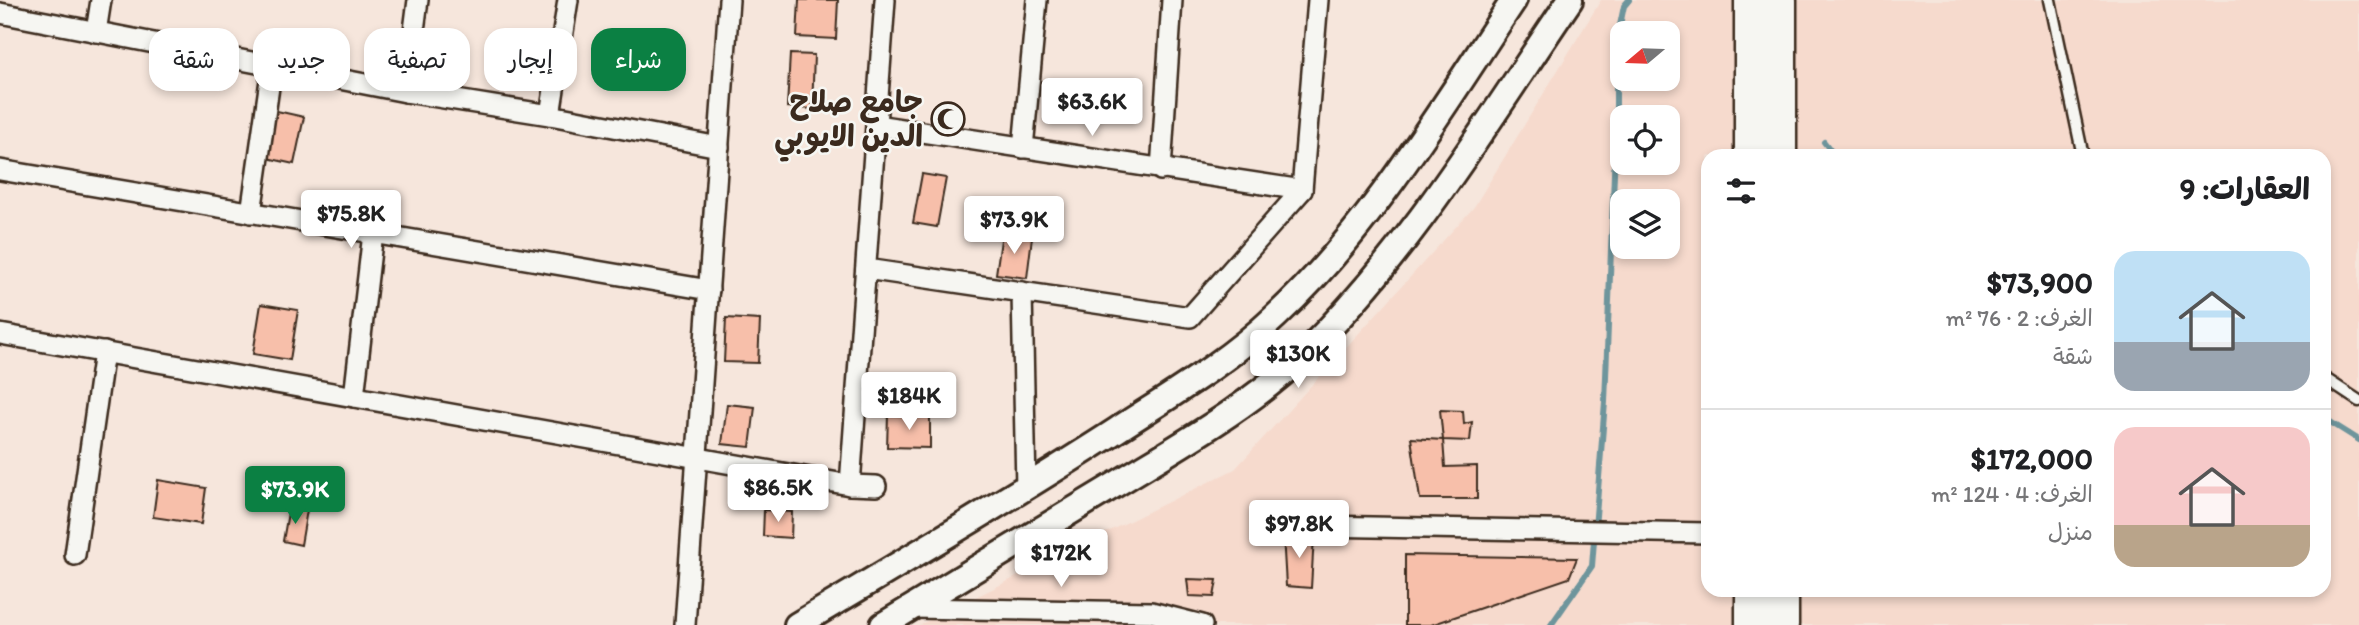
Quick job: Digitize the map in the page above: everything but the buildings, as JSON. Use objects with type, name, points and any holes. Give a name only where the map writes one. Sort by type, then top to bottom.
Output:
[{"type":"main road","points":[[1751,0],[1751,149]]},
{"type":"main road","points":[[1780,0],[1780,149]]},
{"type":"main road","points":[[1752,597],[1752,625]]},
{"type":"main road","points":[[1782,597],[1782,625]]},
{"type":"street","points":[[96,32],[101,0]]},
{"type":"street","points":[[406,92],[418,0]]},
{"type":"street","points":[[550,115],[568,0]]},
{"type":"street","points":[[685,625],[729,0]]},
{"type":"street","points":[[850,485],[885,0]]},
{"type":"street","points":[[1023,148],[1037,0]]},
{"type":"street","points":[[1161,170],[1172,0]]},
{"type":"street","points":[[866,269],[1190,317],[1303,190],[1318,0]]},
{"type":"street","points":[[797,625],[1026,489],[1193,380],[1276,317],[1346,242],[1419,141],[1514,0]]},
{"type":"street","points":[[883,625],[1164,455],[1249,399],[1303,356],[1360,295],[1416,226],[1570,0]]},
{"type":"street","points":[[0,13],[253,62]]},
{"type":"street","points":[[350,81],[719,147]]},
{"type":"street","points":[[251,213],[268,91]]},
{"type":"street","points":[[876,125],[1303,190]]},
{"type":"street","points":[[0,170],[709,290]]},
{"type":"street","points":[[354,397],[373,233]]},
{"type":"street","points":[[1022,292],[1026,489]]},
{"type":"street","points":[[0,334],[850,485],[876,486]]},
{"type":"street","points":[[75,555],[104,352]]},
{"type":"street","points":[[1318,526],[1701,533]]},
{"type":"street","points":[[912,608],[1152,612],[1202,625]]},
{"type":"lane","points":[[2050,0],[2082,149]]},
{"type":"lane","points":[[2331,383],[2359,401]]},
{"type":"shaded area","points":[[1601,0],[2359,0],[2359,625],[919,625],[1235,469],[1474,207]]},
{"type":"waterway","points":[[1551,625],[1592,566],[1605,402],[1616,123],[1616,44],[1624,6],[1629,0]]},
{"type":"waterway","points":[[1824,142],[1830,149]]},
{"type":"waterway","points":[[2331,422],[2359,440]]},
{"type":"place","name":"جامع صلاح الدين الايوبي","points":[[948,119]]}]
